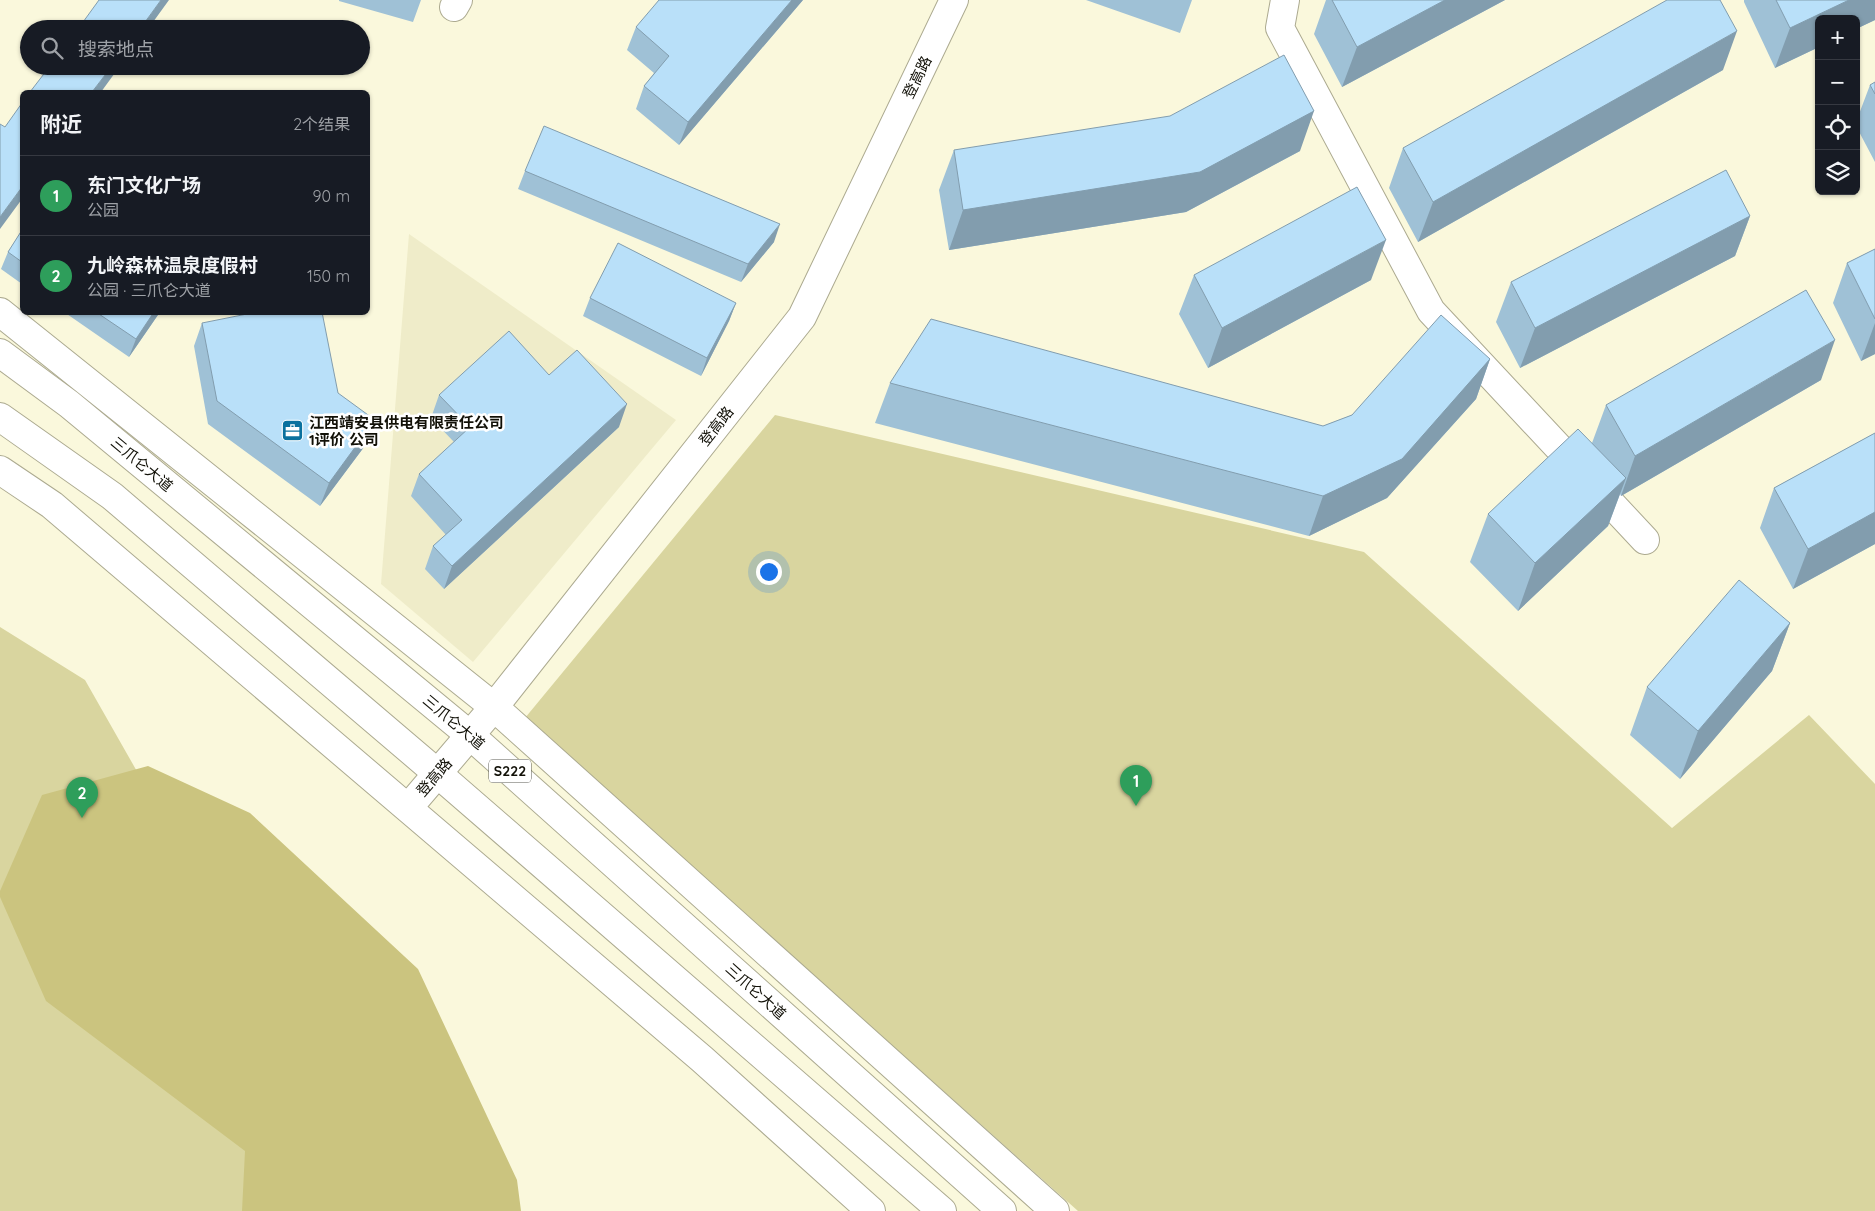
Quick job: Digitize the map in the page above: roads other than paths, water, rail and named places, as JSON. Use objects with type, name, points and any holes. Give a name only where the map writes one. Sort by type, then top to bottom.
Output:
[{"type":"main road","name":"登高路","points":[[408,808],[494,707],[802,317],[954,0]]},
{"type":"main road","points":[[1285,0],[1280,28],[1432,311],[1645,540]]},
{"type":"main road","points":[[0,312],[494,707],[1055,1211]]},
{"type":"main road","name":"三爪仑大道","points":[[0,353],[69,404],[470,736],[1002,1211]]},
{"type":"main road","points":[[0,417],[112,496],[437,773],[942,1211]]},
{"type":"main road","points":[[0,470],[52,505],[702,1059],[871,1211]]},
{"type":"place","name":"江西靖安县供电有限责任公司 1评价 公司","points":[[293,431]]},
{"type":"place","name":"东门文化广场","points":[[1136,806]]},
{"type":"place","name":"九岭森林温泉度假村","points":[[82,818]]}]
